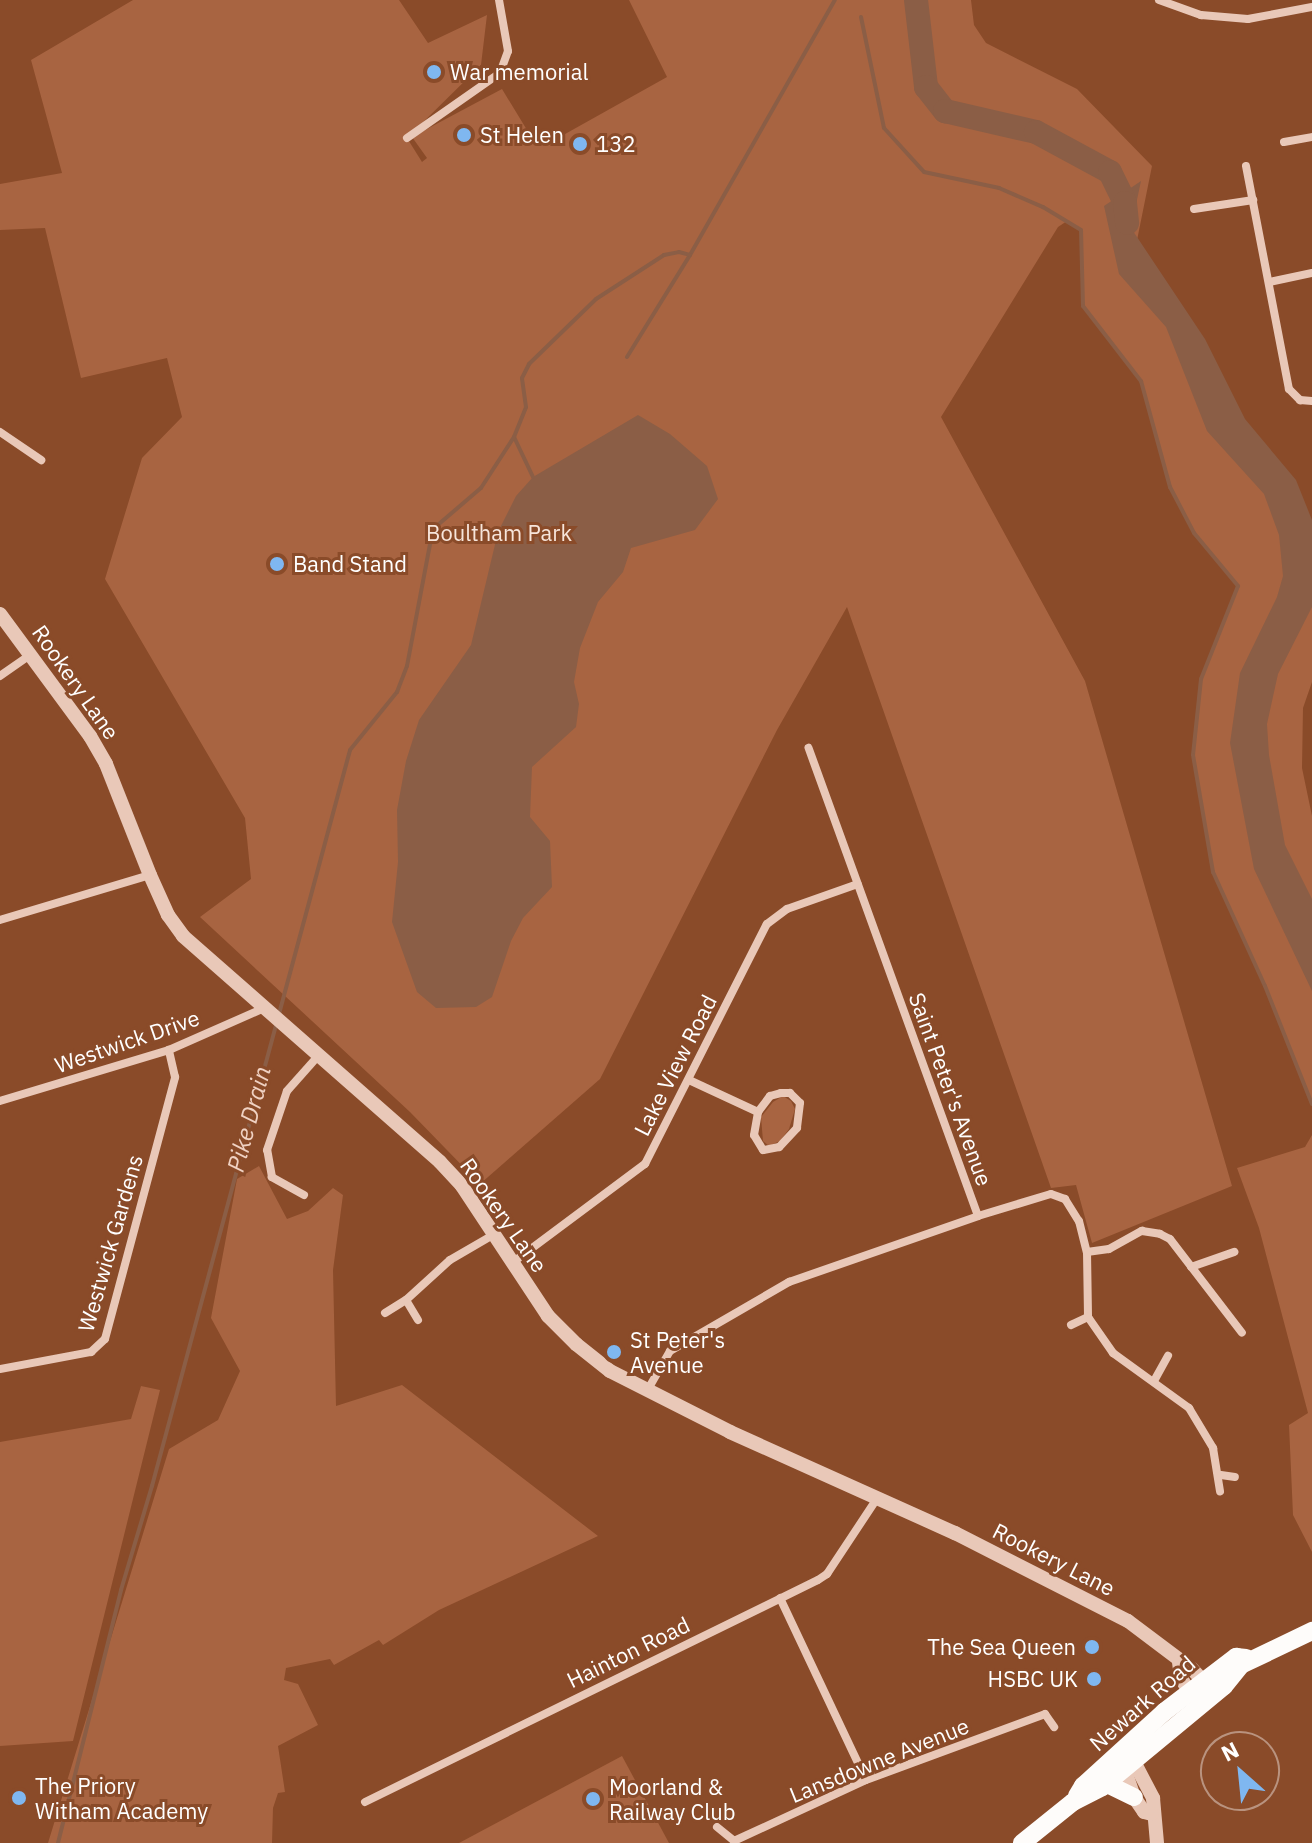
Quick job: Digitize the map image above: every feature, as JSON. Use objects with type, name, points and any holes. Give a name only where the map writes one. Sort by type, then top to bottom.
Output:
[{"type":"main road","name":"Newark Road","points":[[1073,1802],[1083,1786],[1125,1757],[1201,1693],[1251,1659],[1312,1631]]},
{"type":"main road","name":"Newark Road","points":[[1022,1843],[1073,1802],[1089,1796],[1105,1783],[1125,1757]]},
{"type":"main road","points":[[1105,1783],[1134,1797]]},
{"type":"street","points":[[407,138],[500,73],[508,51],[499,0]]},
{"type":"street","points":[[1159,0],[1201,15],[1248,19],[1312,7]]},
{"type":"street","points":[[1284,142],[1312,137]]},
{"type":"street","points":[[1246,166],[1289,389],[1300,400],[1312,401]]},
{"type":"street","points":[[1194,209],[1253,200]]},
{"type":"street","points":[[1269,282],[1312,273]]},
{"type":"street","points":[[0,432],[41,460]]},
{"type":"street","name":"Rookery Lane","points":[[0,614],[106,764],[150,875],[168,915],[183,936],[440,1162],[462,1186],[548,1316],[576,1344],[610,1371],[647,1391],[876,1500],[955,1533],[1128,1621],[1153,1638],[1179,1662],[1181,1678],[1201,1693]]},
{"type":"street","points":[[0,676],[31,654]]},
{"type":"street","name":"Saint Peter's Avenue","points":[[647,1391],[670,1351],[789,1282],[978,1216],[809,748]]},
{"type":"street","points":[[0,920],[150,875]]},
{"type":"street","name":"Lake View Road","points":[[511,1263],[637,1172],[689,1080],[767,924],[787,909],[858,884]]},
{"type":"street","name":"Westwick Drive","points":[[0,1101],[169,1050],[266,1012]]},
{"type":"street","name":"Westwick Gardens","points":[[0,1369],[91,1352],[105,1339],[175,1077],[169,1050]]},
{"type":"street","points":[[304,1195],[272,1177],[267,1150],[287,1091],[319,1055]]},
{"type":"street","points":[[689,1080],[758,1112]]},
{"type":"street","points":[[781,1093],[796,1098],[801,1110],[794,1135],[772,1150],[763,1150],[755,1141],[758,1112],[770,1096],[781,1093]]},
{"type":"street","points":[[978,1216],[1059,1195],[1079,1221],[1087,1252],[1088,1317],[1113,1353],[1189,1408],[1213,1448],[1221,1475],[1220,1491]]},
{"type":"street","points":[[1087,1252],[1109,1249],[1133,1234],[1150,1231],[1170,1239],[1242,1333]]},
{"type":"street","points":[[385,1313],[406,1300],[450,1260],[493,1235]]},
{"type":"street","points":[[1191,1267],[1234,1252]]},
{"type":"street","points":[[406,1300],[418,1320]]},
{"type":"street","points":[[1071,1325],[1088,1317]]},
{"type":"street","points":[[1154,1381],[1168,1356]]},
{"type":"street","points":[[1221,1475],[1235,1477]]},
{"type":"street","name":"Hainton Road","points":[[365,1802],[827,1574],[876,1500]]},
{"type":"street","points":[[780,1598],[866,1780]]},
{"type":"street","name":"Lansdowne Avenue","points":[[717,1827],[734,1841],[866,1780],[1045,1714],[1054,1727]]},
{"type":"street","points":[[1125,1757],[1134,1797],[1144,1812],[1152,1814]]},
{"type":"street","points":[[1125,1757],[1153,1798],[1152,1814],[1157,1843]]},
{"type":"green space","name":"Boultham Park","points":[[133,0],[399,0],[428,43],[487,15],[481,65],[407,138],[422,162],[427,158],[412,137],[502,89],[530,135],[538,131],[549,143],[667,77],[629,0],[971,0],[974,25],[986,43],[1077,89],[1152,166],[1131,270],[1312,540],[1312,682],[1303,708],[1302,768],[1312,816],[1312,1104],[1265,986],[1213,872],[1193,755],[1201,679],[1238,586],[1194,533],[1170,487],[1141,381],[1083,306],[1080,229],[1067,221],[1058,227],[941,417],[1085,681],[1232,1186],[1092,1243],[1076,1185],[1051,1188],[847,607],[777,730],[600,1079],[480,1184],[410,1112],[200,917],[251,879],[245,818],[105,579],[142,458],[182,417],[167,358],[81,378],[45,228],[0,230],[0,184],[62,173],[31,60]]},
{"type":"green space","points":[[783,1096],[791,1101],[795,1109],[789,1129],[780,1141],[769,1146],[763,1141],[761,1117],[773,1102]]},
{"type":"green space","points":[[1312,1135],[1312,1552],[1293,1515],[1289,1425],[1308,1413],[1259,1228],[1237,1168],[1305,1147]]},
{"type":"green space","points":[[259,1166],[287,1219],[308,1211],[333,1188],[343,1195],[333,1270],[336,1406],[402,1385],[598,1536],[439,1610],[383,1645],[379,1640],[334,1665],[330,1659],[286,1668],[284,1680],[298,1684],[318,1725],[278,1746],[285,1792],[278,1793],[273,1808],[272,1843],[48,1843],[169,1449],[218,1420],[240,1371],[211,1318],[237,1179]]},
{"type":"green space","points":[[141,1386],[160,1390],[73,1741],[0,1746],[0,1442],[131,1419]]},
{"type":"green space","name":"Moorland & Railway Club","points":[[622,1756],[669,1843],[459,1843]]},
{"type":"shaded area","points":[[1141,181],[1131,228],[1205,339],[1245,419],[1296,480],[1312,520],[1312,607],[1278,674],[1267,724],[1269,755],[1285,845],[1312,899],[1312,991],[1254,869],[1230,743],[1240,673],[1277,597],[1283,576],[1279,535],[1264,494],[1207,431],[1166,327],[1119,274],[1104,206]]},
{"type":"shaded area","points":[[638,415],[670,434],[707,466],[718,499],[695,530],[631,548],[623,572],[598,602],[580,648],[574,682],[579,704],[576,727],[532,767],[530,817],[550,841],[552,887],[523,918],[511,941],[492,997],[476,1007],[436,1008],[417,992],[392,922],[398,862],[397,810],[406,761],[419,720],[471,645],[498,532],[516,496],[533,477]]},
{"type":"waterway","points":[[627,357],[690,255],[835,0]]},
{"type":"waterway","points":[[916,0],[926,87],[945,111],[1036,132],[1110,172],[1125,203],[1127,223]]},
{"type":"waterway","points":[[861,17],[884,128],[924,172],[999,188],[1043,207],[1081,230],[1083,306],[1141,381],[1170,487],[1194,533],[1238,586],[1201,679],[1193,755],[1213,872],[1265,986],[1312,1104]]},
{"type":"waterway","points":[[533,477],[514,437],[526,407],[522,378],[529,364],[596,299],[664,255],[679,252],[690,255]]},
{"type":"waterway","name":"Pike Drain","points":[[58,1843],[121,1590],[152,1486],[350,750],[397,692],[407,666],[433,529],[481,488],[514,437]]},
{"type":"place","name":"War memorial","points":[[434,72]]},
{"type":"place","name":"St Helen","points":[[464,135]]},
{"type":"place","name":"132","points":[[580,144]]},
{"type":"place","name":"Band Stand","points":[[277,564]]},
{"type":"place","name":"St Peter's Avenue","points":[[614,1352]]},
{"type":"place","name":"The Sea Queen","points":[[1092,1647]]},
{"type":"place","name":"HSBC UK","points":[[1094,1679]]},
{"type":"place","name":"The Priory Witham Academy","points":[[19,1798]]},
{"type":"place","name":"Moorland & Railway Club","points":[[593,1799]]}]
